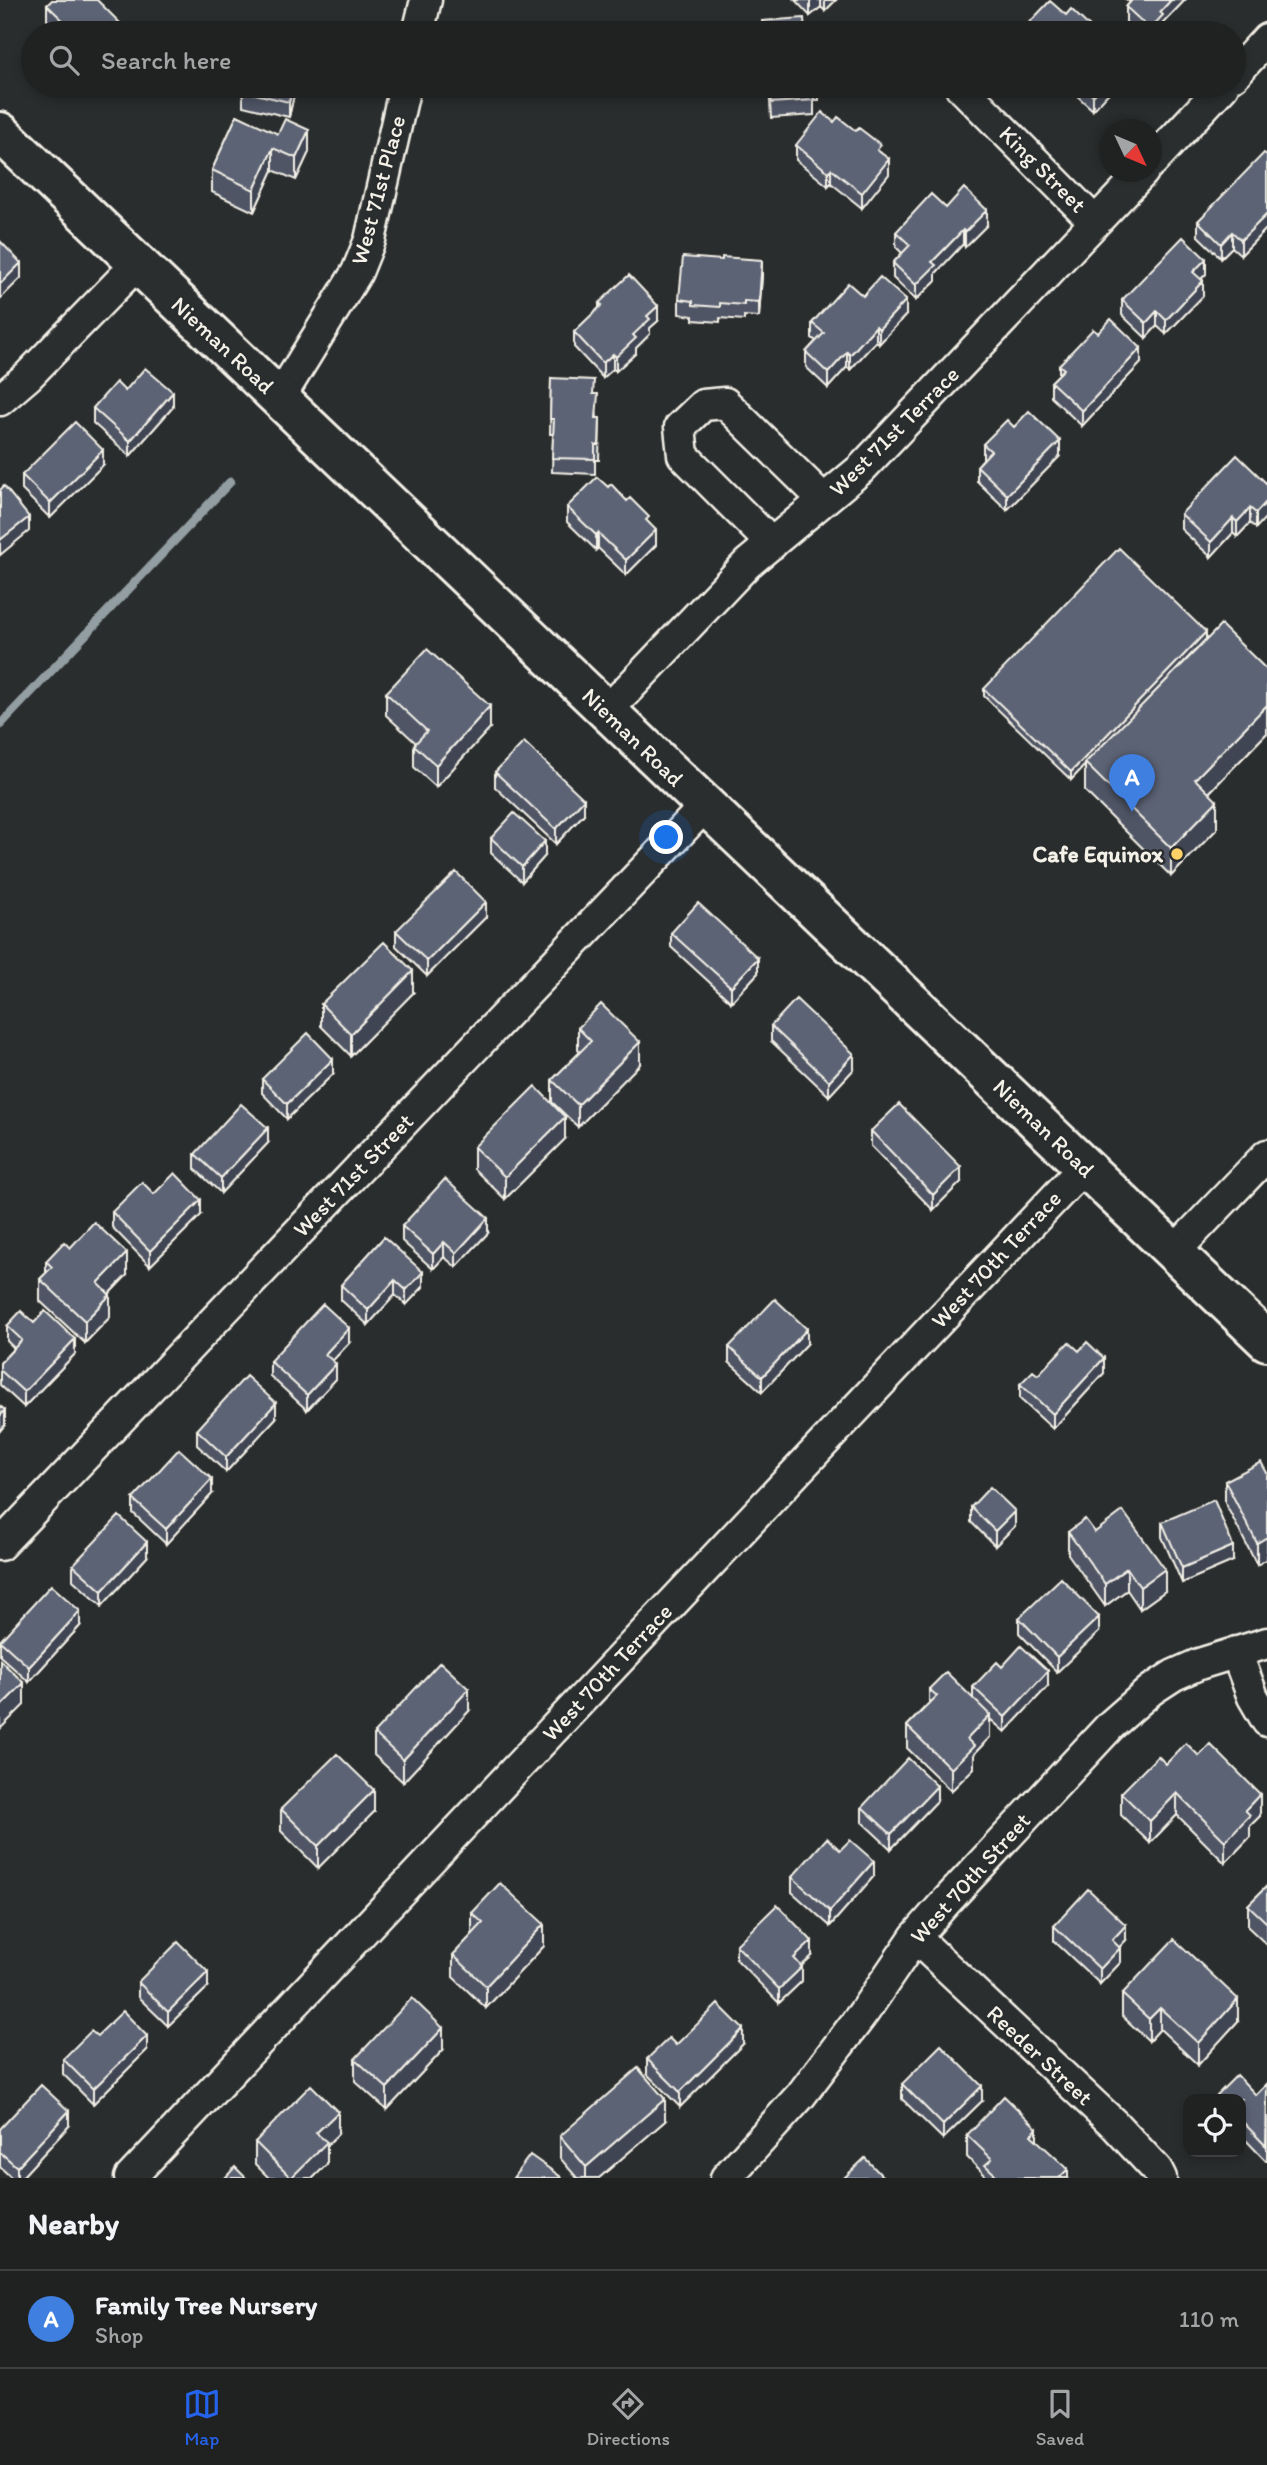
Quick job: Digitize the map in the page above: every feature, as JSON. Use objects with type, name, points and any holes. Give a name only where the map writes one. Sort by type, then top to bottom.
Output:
[{"type":"main road","name":"Nieman Road","points":[[0,132],[1267,1341]]},
{"type":"street","points":[[421,21],[425,0]]},
{"type":"street","points":[[1246,62],[1267,39]]},
{"type":"street","name":"West 71st Place","points":[[279,399],[357,272],[370,240],[402,98]]},
{"type":"street","name":"King Street","points":[[972,98],[1096,222]]},
{"type":"street","points":[[1162,151],[1212,98]]},
{"type":"street","name":"West 71st Terrace","points":[[607,711],[747,564],[861,469],[1134,182]]},
{"type":"street","points":[[0,400],[137,264]]},
{"type":"street","points":[[772,544],[683,455],[681,427],[703,405],[725,403],[824,500]]},
{"type":"street","name":"West 71st Street","points":[[0,1545],[705,806]]},
{"type":"street","points":[[1174,1252],[1267,1155]]},
{"type":"street","name":"West 70th Terrace","points":[[130,2178],[1085,1166]]},
{"type":"street","name":"West 70th Street","points":[[726,2178],[801,2095],[864,2012],[915,1937],[1130,1706],[1174,1675],[1199,1664],[1267,1643]]},
{"type":"street","points":[[1236,1652],[1253,1697],[1267,1721]]},
{"type":"street","name":"Reeder Street","points":[[915,1937],[1114,2124],[1157,2170],[1161,2178]]},
{"type":"building","points":[[52,0],[97,0],[118,21],[64,21],[47,5]]},
{"type":"building","points":[[1132,0],[1171,0],[1160,12],[1163,15],[1157,21],[1141,21],[1126,7]]},
{"type":"building","points":[[1050,1],[1066,15],[1071,9],[1084,21],[1031,21]]},
{"type":"building","points":[[804,18],[804,21],[762,21]]},
{"type":"building","points":[[272,98],[290,98],[289,102]]},
{"type":"building","points":[[771,98],[814,98],[814,100],[771,103]]},
{"type":"building","points":[[822,112],[834,122],[838,117],[856,131],[859,128],[881,145],[877,150],[889,159],[862,193],[831,169],[828,172],[796,145]]},
{"type":"building","points":[[237,115],[278,134],[285,119],[309,130],[296,158],[273,148],[254,190],[212,170]]},
{"type":"building","points":[[1264,153],[1267,155],[1267,214],[1241,240],[1232,232],[1221,244],[1198,221]]},
{"type":"building","points":[[964,188],[987,210],[932,262],[936,265],[916,285],[893,263],[910,245],[896,232],[931,194],[946,208]]},
{"type":"building","points":[[1183,237],[1206,259],[1193,272],[1203,281],[1166,320],[1157,311],[1146,323],[1122,300]]},
{"type":"building","points":[[0,241],[21,263],[0,284]]},
{"type":"building","points":[[683,257],[762,260],[759,302],[744,301],[744,305],[720,303],[720,307],[693,305],[693,301],[679,299]]},
{"type":"building","points":[[629,275],[658,306],[647,316],[650,319],[633,335],[636,338],[616,357],[613,354],[603,363],[574,332],[602,305],[599,303]]},
{"type":"building","points":[[880,277],[906,300],[879,329],[876,326],[850,355],[847,352],[828,373],[806,352],[824,333],[812,323],[848,283],[863,296]]},
{"type":"building","points":[[1111,319],[1141,348],[1082,411],[1051,382],[1064,369],[1059,365],[1093,329],[1098,333]]},
{"type":"building","points":[[145,368],[173,392],[130,441],[93,408],[116,382],[125,391]]},
{"type":"building","points":[[551,378],[594,380],[593,394],[598,394],[596,418],[600,418],[599,445],[595,445],[595,459],[552,458],[554,419],[550,419]]},
{"type":"building","points":[[1029,411],[1060,441],[1007,495],[977,466],[991,451],[983,444],[1007,420],[1014,427]]},
{"type":"building","points":[[75,422],[103,450],[50,503],[22,475]]},
{"type":"building","points":[[1237,455],[1267,484],[1267,501],[1256,513],[1250,508],[1237,522],[1233,518],[1211,542],[1181,514]]},
{"type":"building","points":[[597,477],[608,487],[611,484],[627,501],[630,498],[649,517],[646,520],[656,530],[626,560],[567,507]]},
{"type":"building","points":[[4,486],[29,517],[0,540],[0,490]]},
{"type":"building","points":[[1119,548],[1206,632],[1071,772],[984,689]]},
{"type":"building","points":[[1221,625],[1267,670],[1267,705],[1195,779],[1217,801],[1171,848],[1085,763]]},
{"type":"building","points":[[427,649],[490,706],[436,765],[414,745],[427,731],[386,693]]},
{"type":"building","points":[[524,742],[584,799],[556,829],[495,772]]},
{"type":"building","points":[[514,813],[545,841],[522,867],[491,838]]},
{"type":"building","points":[[456,872],[486,902],[427,961],[396,931]]},
{"type":"building","points":[[698,903],[758,958],[731,987],[671,933]]},
{"type":"building","points":[[384,942],[413,971],[351,1034],[321,1004]]},
{"type":"building","points":[[796,999],[854,1054],[829,1081],[771,1026]]},
{"type":"building","points":[[601,1004],[640,1042],[578,1105],[552,1080],[591,1041],[578,1028]]},
{"type":"building","points":[[308,1033],[333,1059],[287,1104],[262,1079]]},
{"type":"building","points":[[535,1086],[565,1117],[505,1177],[474,1147]]},
{"type":"building","points":[[241,1104],[268,1128],[221,1178],[195,1154]]},
{"type":"building","points":[[899,1104],[961,1167],[933,1195],[871,1131]]},
{"type":"building","points":[[175,1173],[201,1200],[150,1251],[112,1212],[142,1182],[154,1194]]},
{"type":"building","points":[[445,1179],[488,1218],[456,1253],[444,1242],[433,1254],[402,1226]]},
{"type":"building","points":[[94,1222],[127,1253],[98,1283],[110,1295],[85,1321],[40,1279],[52,1267],[46,1261],[64,1242],[70,1248]]},
{"type":"building","points":[[384,1237],[423,1272],[406,1290],[395,1280],[368,1310],[341,1285]]},
{"type":"building","points":[[775,1299],[807,1329],[762,1377],[729,1347]]},
{"type":"building","points":[[323,1304],[349,1328],[325,1354],[336,1364],[307,1395],[270,1361]]},
{"type":"building","points":[[21,1311],[34,1323],[45,1311],[75,1339],[24,1392],[0,1370],[0,1363],[22,1340],[7,1326]]},
{"type":"building","points":[[1069,1342],[1079,1351],[1087,1342],[1104,1358],[1053,1414],[1020,1384],[1033,1371],[1038,1375]]},
{"type":"building","points":[[246,1376],[276,1403],[226,1457],[197,1430]]},
{"type":"building","points":[[179,1449],[212,1479],[166,1529],[133,1499]]},
{"type":"building","points":[[1261,1462],[1267,1473],[1267,1537],[1257,1543],[1225,1481]]},
{"type":"building","points":[[990,1487],[1015,1511],[995,1531],[971,1507]]},
{"type":"building","points":[[1214,1500],[1233,1546],[1182,1568],[1162,1522]]},
{"type":"building","points":[[1123,1511],[1165,1569],[1140,1587],[1127,1568],[1105,1584],[1068,1532],[1085,1519],[1095,1532]]},
{"type":"building","points":[[119,1516],[147,1542],[102,1591],[73,1565]]},
{"type":"building","points":[[1061,1578],[1099,1617],[1057,1657],[1019,1618]]},
{"type":"building","points":[[51,1585],[80,1611],[29,1667],[0,1641]]},
{"type":"building","points":[[1021,1646],[1048,1671],[1005,1717],[973,1687],[997,1662],[1002,1667]]},
{"type":"building","points":[[0,1660],[24,1683],[0,1707]]},
{"type":"building","points":[[440,1662],[469,1689],[403,1760],[374,1733]]},
{"type":"building","points":[[946,1672],[990,1715],[967,1739],[974,1746],[951,1769],[907,1726],[937,1696],[929,1689]]},
{"type":"building","points":[[1186,1743],[1199,1756],[1210,1744],[1260,1794],[1245,1810],[1250,1815],[1225,1841],[1177,1793],[1150,1821],[1121,1793],[1158,1756],[1166,1764]]},
{"type":"building","points":[[337,1754],[374,1790],[318,1846],[281,1809]]},
{"type":"building","points":[[908,1758],[937,1786],[891,1834],[862,1807]]},
{"type":"building","points":[[827,1838],[840,1850],[850,1840],[874,1861],[830,1911],[792,1877]]},
{"type":"building","points":[[500,1883],[544,1924],[486,1986],[453,1955],[483,1923],[472,1913]]},
{"type":"building","points":[[1267,1886],[1267,1923],[1248,1905]]},
{"type":"building","points":[[1088,1889],[1126,1925],[1112,1940],[1120,1948],[1100,1969],[1054,1926]]},
{"type":"building","points":[[777,1905],[812,1941],[794,1958],[802,1967],[779,1989],[736,1945]]},
{"type":"building","points":[[1174,1939],[1238,1999],[1198,2043],[1160,2008],[1149,2019],[1122,1994]]},
{"type":"building","points":[[178,1942],[208,1972],[168,2012],[138,1982]]},
{"type":"building","points":[[412,1998],[443,2028],[387,2088],[355,2059]]},
{"type":"building","points":[[718,2004],[743,2029],[680,2092],[647,2059],[669,2038],[676,2045]]},
{"type":"building","points":[[123,2011],[147,2036],[93,2089],[63,2059],[91,2031],[97,2036]]},
{"type":"building","points":[[941,2045],[982,2086],[943,2125],[902,2084]]},
{"type":"building","points":[[638,2068],[665,2099],[586,2167],[560,2136]]},
{"type":"building","points":[[1237,2075],[1256,2095],[1267,2084],[1266,2146],[1246,2125],[1246,2094],[1218,2094]]},
{"type":"building","points":[[41,2085],[69,2111],[17,2167],[0,2152],[0,2129]]},
{"type":"building","points":[[311,2085],[338,2112],[316,2133],[327,2142],[291,2178],[255,2142]]},
{"type":"building","points":[[1004,2096],[1037,2128],[1031,2135],[1068,2169],[1059,2178],[999,2178],[985,2165],[992,2159],[967,2135]]},
{"type":"building","points":[[530,2155],[561,2177],[513,2178]]},
{"type":"building","points":[[865,2158],[884,2178],[844,2178]]},
{"type":"building","points":[[235,2167],[246,2178],[225,2178]]},
{"type":"waterway","points":[[0,725],[230,482]]},
{"type":"place","name":"Family Tree Nursery","points":[[1132,812]]},
{"type":"place","name":"Cafe Equinox","points":[[1177,854]]}]
